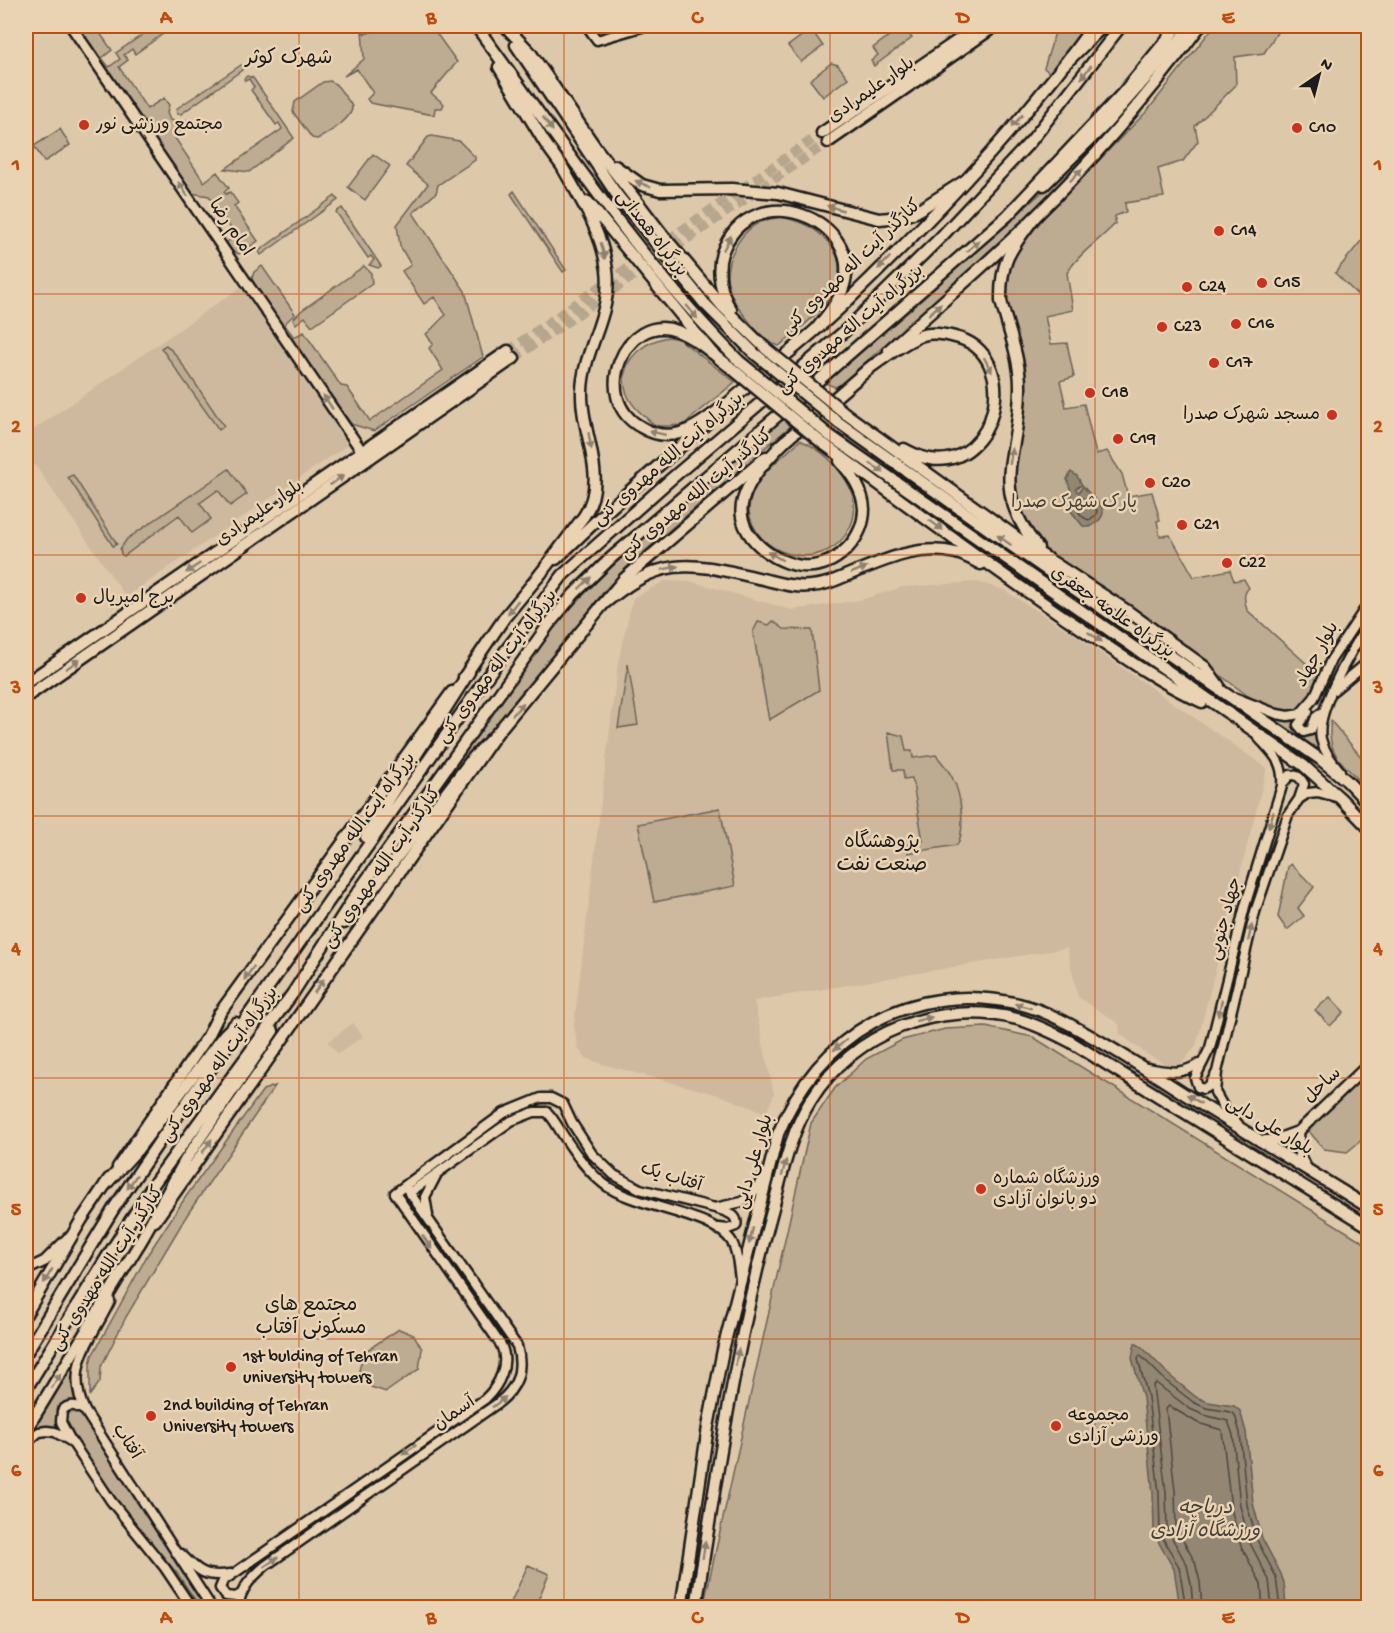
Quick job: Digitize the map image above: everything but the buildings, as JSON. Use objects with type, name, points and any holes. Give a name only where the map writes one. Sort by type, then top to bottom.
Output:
[{"type":"main road","name":"امام رضا","points":[[71,26],[364,454]]},
{"type":"main road","points":[[476,26],[559,161],[598,217],[712,353]]},
{"type":"main road","name":"بزرگراه همدانی","points":[[476,26],[615,216],[734,364]]},
{"type":"main road","points":[[504,26],[530,52],[596,148],[662,234],[723,307],[842,418],[919,456],[936,460],[951,458],[963,453],[981,437],[994,410],[996,391],[992,372],[977,349],[962,339],[939,333],[925,334],[868,369]]},
{"type":"main road","name":"بزرگراه همدانی","points":[[504,26],[617,195],[704,303],[754,353],[842,418]]},
{"type":"main road","name":"بلوار علیمرادی","points":[[979,26],[825,137],[994,26]]},
{"type":"main road","name":"کنارگذر آیت اله مهدوی کنی","points":[[469,672],[505,617],[538,577],[598,519],[727,404],[840,308],[966,180],[1065,64],[1092,26]]},
{"type":"main road","points":[[1065,64],[1103,26]]},
{"type":"main road","name":"بزرگراه آیت اله مهدوی کنی","points":[[806,364],[846,330],[984,193],[1030,141],[1121,26]]},
{"type":"main road","name":"بزرگراه آیت اله مهدوی کنی","points":[[26,1389],[106,1257],[155,1182],[293,993],[355,896],[450,760],[530,649],[574,594],[637,535],[1007,216],[1122,94],[1178,26]]},
{"type":"main road","points":[[1007,216],[1062,169],[1104,126],[1192,26]]},
{"type":"main road","points":[[868,369],[1034,218],[1121,126],[1170,67],[1200,26]]},
{"type":"main road","points":[[596,148],[627,176],[642,185],[660,190],[732,189],[778,193],[879,219],[901,217],[916,212],[966,180]]},
{"type":"main road","points":[[538,577],[591,506],[594,497],[592,451],[583,412],[582,388],[586,363],[604,313],[608,285],[606,265],[597,232],[559,161]]},
{"type":"main road","points":[[765,348],[726,302],[720,276],[720,259],[730,237],[738,227],[758,214],[781,210],[802,214],[823,226],[839,246],[845,258],[844,287],[818,327]]},
{"type":"main road","points":[[1034,218],[1009,252],[1002,274],[1001,301],[1019,372],[1020,386],[1020,402],[1009,476],[1012,501],[1020,523],[1038,548],[1053,562]]},
{"type":"main road","points":[[727,404],[689,430],[661,435],[627,418],[617,400],[615,378],[617,365],[628,347],[646,332],[664,328],[676,331],[734,364],[825,439],[996,571],[1176,690],[1223,712]]},
{"type":"main road","name":"بلوار علیمرادی","points":[[26,683],[511,354]]},
{"type":"main road","name":"بزرگراه آیت الله مهدوی کنی","points":[[26,1353],[114,1208],[251,1008],[506,650],[563,575],[670,479],[806,364]]},
{"type":"main road","name":"کنارگذر آیت الله مهدوی کنی","points":[[26,1430],[139,1244],[497,734],[601,606],[637,566],[868,369]]},
{"type":"main road","name":"بزرگراه علامه جعفری","points":[[842,418],[1009,544],[1320,759],[1347,781],[1368,803]]},
{"type":"main road","points":[[867,429],[1205,667],[1224,693]]},
{"type":"main road","points":[[785,441],[754,476],[742,503],[743,516],[752,539],[767,552],[780,560],[803,567],[816,566],[839,555],[856,536],[863,518],[864,508],[859,488],[825,439]]},
{"type":"main road","name":"بزرگراه علامه جعفری","points":[[825,439],[936,508],[1223,712],[1303,765],[1368,827]]},
{"type":"main road","name":"بلوار علیمرادی","points":[[26,697],[364,454]]},
{"type":"main road","points":[[601,606],[632,582],[653,572],[676,566],[704,567],[792,586],[824,585],[908,552],[944,551],[958,553],[996,571]]},
{"type":"main road","points":[[345,876],[387,801],[469,672]]},
{"type":"main road","points":[[26,1270],[45,1261],[66,1240],[82,1219],[208,1036],[219,1014],[444,702],[469,672]]},
{"type":"main road","points":[[329,939],[362,903],[472,759],[497,734]]},
{"type":"main road","points":[[139,1244],[186,1159],[257,1056],[286,1010],[293,993]]},
{"type":"main road","name":"بلوار علی دایی","points":[[681,1608],[708,1427],[723,1350],[778,1134],[787,1111],[812,1072],[852,1035],[880,1018],[934,1001],[964,998],[1020,1004],[1059,1019],[1144,1068],[1368,1207]]},
{"type":"main road","points":[[105,1185],[138,1149],[224,1035],[251,1008]]},
{"type":"main road","name":"بلوار علی دایی","points":[[696,1608],[738,1353],[792,1139],[806,1108],[824,1082],[854,1053],[887,1032],[936,1016],[965,1013],[1016,1019],[1044,1028],[1071,1042],[1368,1226]]},
{"type":"main road","name":"ساحل","points":[[1299,1131],[1368,1065]]},
{"type":"main road","points":[[1260,1141],[1275,1140],[1299,1131],[1297,1150],[1308,1170]]},
{"type":"main road","points":[[26,1314],[82,1219]]},
{"type":"street","points":[[592,27],[597,40],[645,26]]},
{"type":"street","name":"بلوار جهاد","points":[[1224,693],[1276,714],[1288,716],[1300,714],[1314,698],[1331,660],[1368,604]]},
{"type":"street","name":"بلوار جهاد","points":[[1347,781],[1327,754],[1323,745],[1320,724],[1342,668],[1368,624]]},
{"type":"street","points":[[1334,690],[1363,666]]},
{"type":"street","points":[[1314,698],[1312,707],[1299,722],[1299,729],[1309,732],[1316,717],[1324,711]]},
{"type":"street","name":"جهاد جنوبی","points":[[1217,1072],[1209,1086],[1203,1089],[1198,1087],[1195,1078],[1210,1048],[1245,906],[1282,786],[1283,776],[1279,761],[1253,732]]},
{"type":"street","points":[[1282,786],[1287,776],[1296,775],[1304,784],[1299,799]]},
{"type":"street","points":[[1299,799],[1308,793],[1318,792],[1340,798]]},
{"type":"street","name":"جهاد جنوبی","points":[[1244,1131],[1215,1092],[1217,1072],[1255,912],[1288,815],[1299,799]]},
{"type":"street","points":[[1144,1068],[1177,1073],[1188,1071],[1203,1062]]},
{"type":"street","points":[[552,1098],[547,1112],[534,1112],[511,1121],[438,1172],[407,1189],[504,1113],[529,1101],[552,1098]]},
{"type":"street","name":"آفتاب یک","points":[[552,1098],[563,1104],[592,1154],[614,1174],[640,1190],[715,1208],[742,1202],[753,1193],[768,1171]]},
{"type":"street","name":"آفتاب یک","points":[[547,1112],[580,1160],[604,1185],[634,1200],[723,1232],[732,1242],[740,1278]]},
{"type":"street","points":[[431,1224],[425,1197],[438,1172]]},
{"type":"street","name":"آسمان","points":[[230,1574],[485,1399],[500,1381],[504,1351],[395,1193],[407,1189],[517,1346],[520,1363],[517,1383],[512,1391],[498,1403],[265,1566],[249,1580],[240,1594]]},
{"type":"street","points":[[714,1227],[728,1228],[736,1226],[737,1223],[737,1219],[732,1214],[715,1208]]},
{"type":"street","name":"آفتاب","points":[[116,1284],[85,1347],[78,1365],[76,1386],[85,1411],[212,1608]]},
{"type":"street","points":[[85,1411],[75,1405],[69,1405],[62,1412],[61,1422],[111,1501],[165,1568],[192,1608]]},
{"type":"street","points":[[26,1443],[39,1432],[47,1431],[55,1432],[72,1442]]},
{"type":"street","points":[[171,1544],[194,1567],[204,1573],[217,1576],[230,1574]]},
{"type":"street","points":[[230,1574],[223,1581],[221,1591],[230,1597],[240,1594],[238,1608]]},
{"type":"shaded area","points":[[241,287],[349,444],[126,597],[26,452],[26,435]]},
{"type":"shaded area","name":"پژوهشگاه صنعت نفت","points":[[665,581],[693,582],[792,610],[860,600],[903,587],[977,582],[1004,590],[1072,633],[1267,768],[1196,1046],[1182,1063],[1171,1068],[1145,1053],[1120,1034],[1119,1024],[1078,997],[1067,948],[754,1001],[774,1094],[766,1113],[719,1095],[585,1058],[578,1048],[574,1025],[618,662],[633,598]]},
{"type":"shaded area","points":[[353,1023],[363,1036],[338,1054],[328,1042]]},
{"type":"green space","points":[[75,26],[95,26],[112,50],[102,58],[109,67],[120,59],[116,53],[155,26],[174,26],[135,54],[132,49],[124,55],[128,60],[119,67],[147,109],[164,98],[169,105],[167,113],[170,120],[179,122],[188,120],[192,125],[175,138],[204,182],[217,172],[229,188],[224,192],[226,194],[230,192],[238,203],[234,206],[258,241],[239,254],[230,251],[224,244],[236,236],[209,196],[191,193]]},
{"type":"green space","points":[[388,26],[431,26],[457,62],[431,93],[444,104],[442,108],[435,108],[434,115],[370,103],[367,99],[373,93],[357,69],[344,76],[364,59],[362,29],[365,34]]},
{"type":"green space","points":[[883,26],[902,26],[912,38],[874,66],[871,61],[878,55],[873,48],[890,35]]},
{"type":"green space","points":[[1057,26],[1088,26],[1052,75],[1044,68]]},
{"type":"green space","name":"پارک شهرک صدرا","points":[[1214,26],[1277,26],[1278,31],[1264,53],[1235,57],[1236,85],[1195,126],[1198,141],[1183,161],[1158,169],[1164,197],[1125,203],[1126,212],[1115,216],[1115,224],[1072,266],[1067,273],[1073,310],[1045,316],[1051,344],[1067,343],[1074,377],[1060,381],[1066,407],[1084,404],[1096,454],[1107,451],[1122,474],[1128,496],[1152,492],[1160,520],[1157,521],[1160,536],[1170,535],[1194,577],[1230,570],[1234,581],[1244,579],[1249,588],[1245,595],[1247,610],[1318,674],[1308,699],[1300,710],[1291,713],[1264,706],[1248,696],[1040,545],[1024,524],[1012,479],[1025,395],[1023,366],[1005,300],[1012,257],[1050,210],[1148,110]]},
{"type":"green space","points":[[811,29],[823,46],[801,62],[788,46]]},
{"type":"green space","points":[[831,63],[838,65],[848,78],[823,97],[810,80]]},
{"type":"green space","points":[[241,65],[244,66],[242,70],[181,114],[177,114],[176,109]]},
{"type":"green space","points":[[247,76],[253,78],[294,138],[249,172],[225,169],[282,129],[279,123],[276,125],[251,90],[254,87],[249,79],[245,81]]},
{"type":"green space","points":[[1151,80],[1080,163],[1002,240],[840,385],[835,387],[825,383],[1051,184]]},
{"type":"green space","points":[[330,81],[350,102],[351,111],[344,121],[332,130],[317,139],[312,138],[293,112],[295,102],[323,82]]},
{"type":"green space","points":[[60,129],[70,145],[44,162],[34,146]]},
{"type":"green space","points":[[428,137],[459,141],[475,157],[475,160],[438,185],[436,193],[413,213],[465,291],[483,357],[374,431],[351,424],[251,281],[254,272],[262,266],[295,314],[284,324],[294,337],[304,332],[341,386],[347,387],[370,421],[443,370],[429,348],[433,344],[426,334],[446,315],[434,297],[424,304],[402,271],[411,265],[400,246],[397,225],[428,184],[406,166]]},
{"type":"green space","points":[[373,154],[390,166],[365,200],[348,187]]},
{"type":"green space","points":[[514,191],[566,270],[563,272],[511,194]]},
{"type":"green space","points":[[335,196],[338,200],[261,255],[259,251]]},
{"type":"green space","points":[[342,208],[381,266],[378,268],[369,265],[374,260],[371,256],[368,258],[336,212]]},
{"type":"green space","points":[[782,217],[797,221],[822,235],[832,247],[839,262],[839,276],[834,290],[814,316],[779,346],[762,336],[736,304],[731,294],[727,275],[731,256],[741,238],[755,225]]},
{"type":"green space","points":[[1365,236],[1368,239],[1368,305],[1335,273]]},
{"type":"green space","points":[[364,266],[371,273],[372,284],[312,326],[305,317],[296,324],[293,319],[301,311]]},
{"type":"green space","points":[[668,337],[679,339],[735,382],[683,425],[657,426],[632,404],[626,392],[624,380],[626,368],[641,348],[653,341]]},
{"type":"green space","points":[[166,345],[176,355],[224,426],[219,430],[161,348]]},
{"type":"green space","points":[[785,417],[793,424],[631,563],[604,591],[564,645],[382,869],[523,668],[567,612],[606,572]]},
{"type":"green space","points":[[800,440],[817,449],[839,469],[849,485],[854,503],[851,525],[839,542],[826,551],[812,555],[796,555],[781,551],[768,543],[757,532],[749,513],[752,494],[758,482]]},
{"type":"green space","points":[[229,469],[247,494],[230,506],[218,490],[200,503],[211,519],[192,533],[179,515],[124,556],[121,554],[120,549],[127,539]]},
{"type":"green space","points":[[73,475],[117,544],[113,546],[68,477]]},
{"type":"green space","points":[[773,621],[784,629],[812,630],[819,690],[769,720],[753,632],[758,622],[769,625]]},
{"type":"green space","points":[[628,664],[638,725],[618,728]]},
{"type":"green space","points":[[1258,708],[1296,719],[1295,728],[1302,734],[1317,724],[1323,754]]},
{"type":"green space","points":[[1331,721],[1368,765],[1368,789],[1339,760],[1331,744]]},
{"type":"green space","points":[[888,732],[903,736],[906,751],[912,751],[913,758],[936,755],[950,773],[958,794],[962,822],[957,845],[908,853],[906,845],[923,841],[912,778],[904,779],[903,770],[893,770]]},
{"type":"green space","points":[[720,808],[735,886],[654,902],[638,824]]},
{"type":"green space","points":[[1291,864],[1314,887],[1298,908],[1304,916],[1287,930],[1278,917],[1288,867]]},
{"type":"green space","points":[[1330,997],[1344,1012],[1330,1026],[1315,1010]]},
{"type":"green space","name":"مجموعه ورزشی آزادی","points":[[986,1027],[1033,1037],[1368,1245],[1368,1607],[703,1608],[811,1123],[835,1088],[866,1059],[902,1040],[945,1029]]},
{"type":"green space","points":[[1368,1074],[1368,1135],[1347,1152],[1324,1149],[1307,1129]]},
{"type":"green space","points":[[275,1086],[187,1215],[126,1317],[101,1367],[100,1382],[90,1395],[92,1356],[148,1254],[185,1198],[263,1090]]},
{"type":"green space","points":[[399,1329],[414,1335],[422,1349],[419,1369],[386,1392],[371,1387],[359,1370],[364,1352]]},
{"type":"green space","points":[[82,1347],[74,1375],[78,1403],[64,1404],[57,1415],[58,1422],[68,1437],[59,1430],[26,1438]]},
{"type":"green space","points":[[69,1408],[82,1413],[146,1508],[174,1560],[205,1607],[200,1607],[177,1573],[121,1510],[68,1430],[64,1419]]},
{"type":"green space","points":[[528,1565],[549,1574],[535,1607],[518,1607],[510,1604]]},
{"type":"water","points":[[1071,472],[1077,476],[1082,485],[1076,488],[1077,491],[1079,492],[1083,486],[1103,511],[1098,521],[1090,527],[1083,526],[1070,510],[1071,491],[1067,479]]},
{"type":"water","name":"دریاچه ورزشگاه آزادی","points":[[1135,1343],[1196,1397],[1208,1402],[1234,1406],[1240,1411],[1246,1432],[1253,1503],[1262,1538],[1284,1583],[1286,1607],[1180,1607],[1174,1569],[1154,1531],[1153,1493],[1143,1398],[1132,1358]]},
{"type":"tunnel","points":[[508,351],[822,133]]},
{"type":"tunnel","points":[[514,358],[828,142]]},
{"type":"place","name":"مجتمع ورزشی نور","points":[[84,125]]},
{"type":"place","name":"C10","points":[[1297,128]]},
{"type":"place","name":"C14","points":[[1219,231]]},
{"type":"place","name":"C15","points":[[1262,283]]},
{"type":"place","name":"C24","points":[[1187,287]]},
{"type":"place","name":"C16","points":[[1236,324]]},
{"type":"place","name":"C23","points":[[1162,327]]},
{"type":"place","name":"C17","points":[[1214,363]]},
{"type":"place","name":"C18","points":[[1090,393]]},
{"type":"place","name":"مسجد شهرک صدرا","points":[[1332,415]]},
{"type":"place","name":"C19","points":[[1118,439]]},
{"type":"place","name":"C20","points":[[1150,483]]},
{"type":"place","name":"C21","points":[[1182,525]]},
{"type":"place","name":"C22","points":[[1227,563]]},
{"type":"place","name":"برج امپریال","points":[[81,598]]},
{"type":"place","name":"ورزشگاه شماره دو بانوان آزادی","points":[[981,1189]]},
{"type":"place","name":"1st bulding of Tehran university towers","points":[[231,1367]]},
{"type":"place","name":"2nd building of Tehran University towers","points":[[151,1416]]},
{"type":"place","name":"مجموعه ورزشی آزادی","points":[[1056,1426]]},
{"type":"district","name":"شهرک کوثر","points":[[289,59]]},
{"type":"district","name":"پژوهشگاه صنعت نفت","points":[[882,854]]},
{"type":"district","name":"مجتمع های مسکونی آفتاب","points":[[311,1318]]}]
